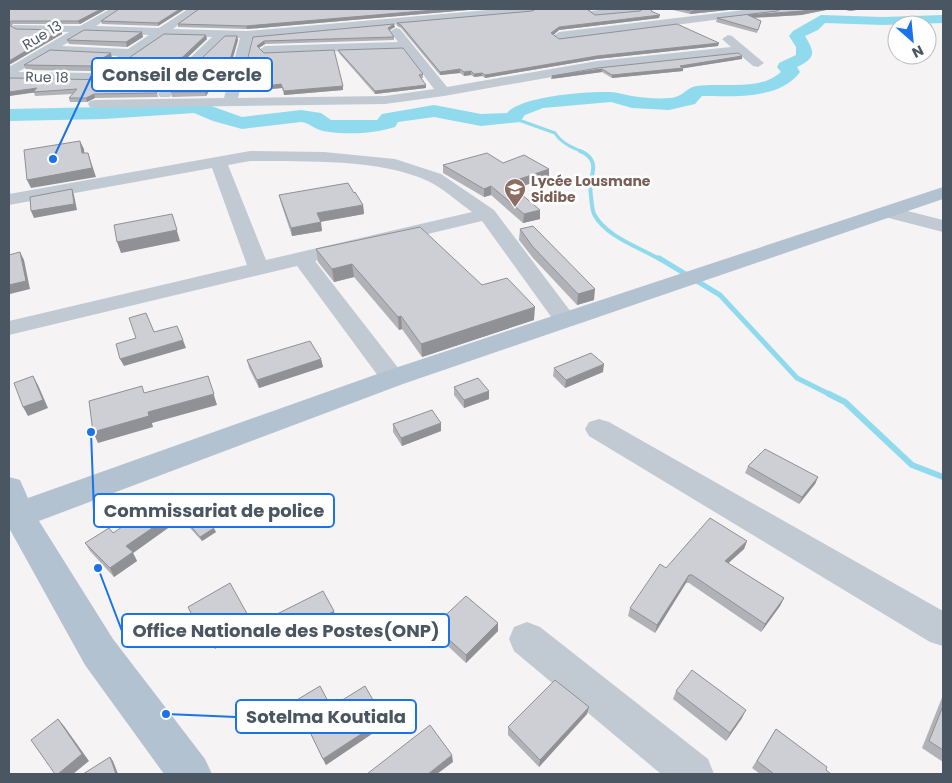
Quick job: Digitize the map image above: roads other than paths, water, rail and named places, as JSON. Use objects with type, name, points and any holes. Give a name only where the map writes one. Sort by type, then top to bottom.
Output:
[{"type":"main road","points":[[181,771],[99,652],[12,508],[943,193]]},
{"type":"street","points":[[380,9],[444,92]]},
{"type":"street","points":[[13,30],[82,29],[247,35],[526,9],[537,20]]},
{"type":"street","points":[[595,13],[640,9]]},
{"type":"street","points":[[690,9],[720,36],[758,63]]},
{"type":"street","points":[[597,65],[555,34],[776,9]]},
{"type":"street","name":"Rue 13","points":[[9,74],[82,29],[118,12]]},
{"type":"street","points":[[166,15],[191,12]]},
{"type":"street","points":[[94,78],[191,12]]},
{"type":"street","points":[[295,16],[304,49]]},
{"type":"street","points":[[13,30],[36,18]]},
{"type":"street","points":[[159,103],[175,79],[222,35]]},
{"type":"street","points":[[230,102],[247,35]]},
{"type":"street","points":[[244,51],[406,45]]},
{"type":"street","points":[[48,49],[129,54]]},
{"type":"street","points":[[95,104],[385,100],[444,92],[597,65],[740,50]]},
{"type":"street","name":"Rue 18","points":[[9,74],[175,79]]},
{"type":"street","points":[[9,198],[250,156],[324,157],[395,164],[436,178],[486,214],[565,320]]},
{"type":"street","points":[[217,161],[258,268]]},
{"type":"street","points":[[888,212],[943,226]]},
{"type":"street","points":[[9,328],[486,214]]},
{"type":"street","points":[[302,258],[393,378]]},
{"type":"street","points":[[599,429],[943,630]]},
{"type":"street","points":[[527,639],[693,774]]},
{"type":"waterway","points":[[9,115],[104,113],[197,107],[220,117],[242,123],[301,116],[314,117],[324,125],[331,126],[378,126],[388,123],[389,118],[434,111],[481,120],[513,118],[518,111],[540,103],[611,97],[632,102],[669,104],[688,100],[697,91],[729,91],[766,87],[780,82],[791,72],[790,69],[785,67],[804,57],[804,47],[797,36],[798,34],[813,27],[821,19],[883,21],[943,19]]},
{"type":"waterway","points":[[513,118],[555,133],[571,147],[583,152]]},
{"type":"waterway","points":[[580,151],[589,156],[593,163],[590,186],[594,214],[599,222],[624,241],[661,260]]},
{"type":"waterway","points":[[659,258],[720,295],[797,378],[845,402],[912,465],[943,477]]},
{"type":"place","name":"Conseil de Cercle","points":[[53,159]]},
{"type":"place","name":"Lycée Lousmane Sidibe","points":[[515,208]]},
{"type":"place","name":"Commissariat de police","points":[[91,432]]},
{"type":"place","name":"Office Nationale des Postes(ONP)","points":[[98,568]]},
{"type":"place","name":"Sotelma Koutiala","points":[[166,714]]}]
